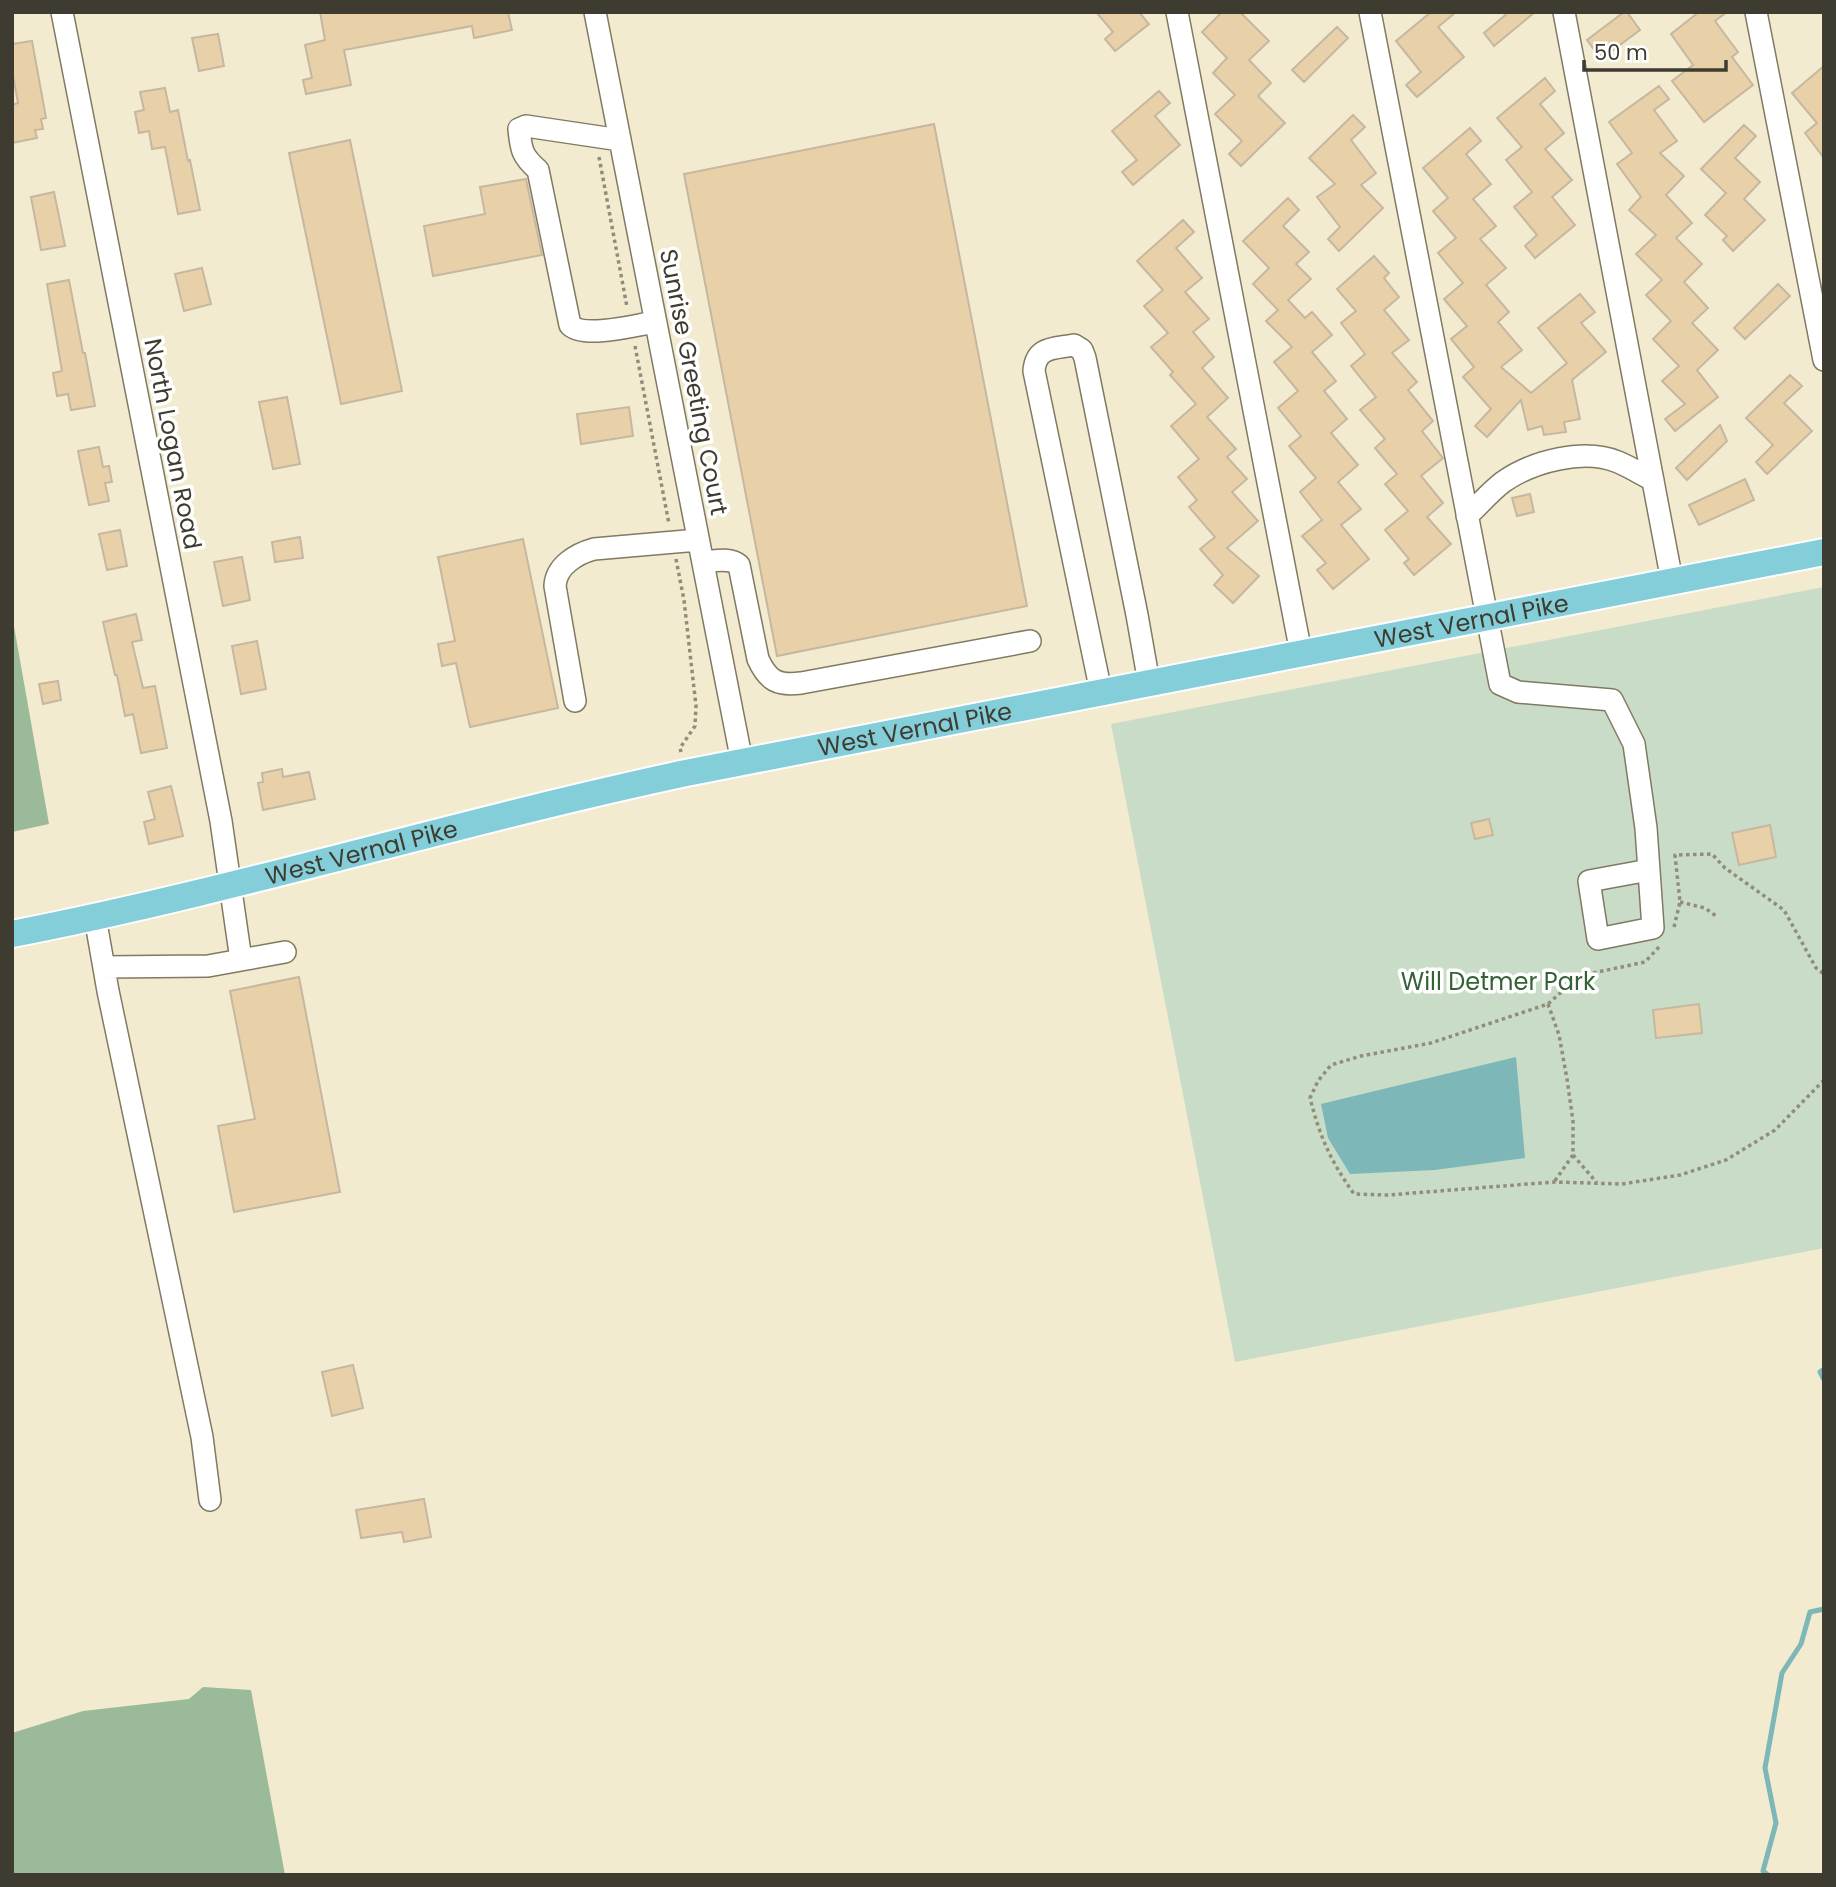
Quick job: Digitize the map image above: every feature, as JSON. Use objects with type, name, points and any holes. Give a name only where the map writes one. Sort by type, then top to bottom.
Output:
[{"type":"main road","name":"West Vernal Pike","points":[[12,933],[231,886],[544,805],[742,762],[1824,552]]},
{"type":"street","name":"North Logan Road","points":[[62,12],[218,807],[241,960]]},
{"type":"street","name":"Sunrise Greeting Court","points":[[595,12],[742,762]]},
{"type":"street","points":[[1177,12],[1301,653]]},
{"type":"street","points":[[1370,12],[1500,684],[1518,692],[1612,700],[1634,744],[1649,870]]},
{"type":"street","points":[[1564,12],[1672,581]]},
{"type":"street","points":[[1756,12],[1824,360]]},
{"type":"street","points":[[620,140],[526,126],[519,129],[525,159],[538,170],[570,325],[574,329],[592,332],[655,322]]},
{"type":"street","points":[[1101,692],[1034,371],[1037,357],[1045,350],[1074,345],[1082,350],[1085,358],[1149,683]]},
{"type":"street","points":[[1467,516],[1504,482],[1532,466],[1558,458],[1588,457],[1616,461],[1653,480]]},
{"type":"street","points":[[575,701],[555,586],[555,578],[561,569],[582,552],[594,548],[698,540]]},
{"type":"street","points":[[703,562],[730,560],[739,565],[758,659],[770,678],[781,683],[801,683],[1030,641]]},
{"type":"street","points":[[95,917],[202,1437],[210,1500]]},
{"type":"street","points":[[104,967],[208,966],[285,951]]},
{"type":"path","points":[[597,136],[602,176],[684,600],[696,706],[695,726],[680,748]]},
{"type":"path","points":[[1669,933],[1675,925],[1680,902],[1675,855],[1712,854],[1725,868],[1784,910],[1816,968],[1824,974]]},
{"type":"path","points":[[1680,902],[1705,908],[1716,916]]},
{"type":"path","points":[[1664,941],[1646,962],[1579,976],[1548,1004],[1431,1043],[1361,1056],[1331,1065],[1318,1081],[1310,1098],[1319,1132],[1337,1169],[1354,1194],[1388,1195],[1554,1182],[1622,1184],[1680,1174],[1726,1160],[1775,1130],[1824,1080]]},
{"type":"path","points":[[1548,1004],[1559,1035],[1573,1121],[1573,1155],[1554,1182]]},
{"type":"path","points":[[1573,1155],[1597,1183]]},
{"type":"green space","name":"Will Detmer Park","points":[[1824,587],[1824,1248],[1235,1362],[1111,724]]},
{"type":"green space","points":[[12,615],[49,824],[12,832]]},
{"type":"green space","points":[[203,1687],[251,1690],[285,1875],[12,1875],[12,1733],[83,1711],[189,1699]]},
{"type":"water","points":[[1516,1057],[1525,1158],[1435,1170],[1350,1174],[1328,1138],[1321,1104]]},
{"type":"building","points":[[320,12],[508,12],[512,30],[474,38],[472,26],[344,50],[351,85],[306,94],[303,80],[312,78],[305,45],[325,40]]},
{"type":"building","points":[[1096,12],[1139,12],[1149,24],[1115,51],[1105,39],[1113,32]]},
{"type":"building","points":[[1222,12],[1240,12],[1269,41],[1249,60],[1271,83],[1258,96],[1285,123],[1241,166],[1229,154],[1242,141],[1215,114],[1235,95],[1213,73],[1227,58],[1202,32]]},
{"type":"building","points":[[1431,12],[1456,12],[1438,27],[1464,57],[1417,97],[1406,85],[1421,72],[1396,41]]},
{"type":"building","points":[[1509,12],[1535,12],[1494,46],[1484,33]]},
{"type":"building","points":[[1627,12],[1640,30],[1601,59],[1587,40]]},
{"type":"building","points":[[1699,12],[1727,12],[1715,21],[1738,52],[1732,57],[1753,85],[1704,122],[1672,81],[1693,65],[1671,34]]},
{"type":"building","points":[[1337,27],[1348,38],[1304,82],[1292,70]]},
{"type":"building","points":[[218,34],[224,66],[199,71],[192,38]]},
{"type":"building","points":[[32,41],[46,118],[41,119],[43,129],[35,130],[37,138],[12,143],[12,105],[18,103],[12,70],[12,44]]},
{"type":"building","points":[[1824,66],[1824,158],[1805,133],[1817,123],[1792,93]]},
{"type":"building","points":[[1545,78],[1555,91],[1540,104],[1564,133],[1545,149],[1572,180],[1552,197],[1575,225],[1535,258],[1525,246],[1537,235],[1514,207],[1532,192],[1506,160],[1522,147],[1497,118]]},
{"type":"building","points":[[1659,86],[1669,99],[1654,110],[1677,141],[1660,153],[1684,176],[1666,195],[1692,223],[1676,238],[1702,264],[1684,282],[1708,308],[1692,323],[1718,350],[1697,370],[1718,397],[1675,431],[1665,419],[1685,404],[1662,381],[1679,366],[1653,339],[1671,321],[1646,295],[1662,280],[1636,254],[1656,235],[1629,210],[1641,197],[1617,164],[1632,153],[1609,122]]},
{"type":"building","points":[[165,88],[170,112],[178,110],[200,210],[178,214],[165,147],[152,149],[149,131],[139,133],[135,112],[144,110],[140,92]]},
{"type":"building","points":[[1159,91],[1170,103],[1155,116],[1180,145],[1133,185],[1122,172],[1137,160],[1112,131]]},
{"type":"building","points":[[1353,115],[1365,127],[1351,140],[1376,173],[1361,185],[1383,208],[1339,251],[1328,239],[1340,227],[1317,197],[1335,184],[1309,158]]},
{"type":"building","points":[[934,124],[1027,606],[777,656],[684,174]]},
{"type":"building","points":[[1744,125],[1756,136],[1735,158],[1760,182],[1744,199],[1765,220],[1733,251],[1723,240],[1727,236],[1705,215],[1726,193],[1701,169]]},
{"type":"building","points":[[1470,128],[1481,141],[1466,154],[1491,184],[1473,199],[1496,226],[1480,239],[1506,268],[1486,285],[1509,312],[1498,322],[1522,350],[1501,367],[1531,393],[1567,363],[1538,328],[1580,294],[1595,312],[1581,323],[1606,352],[1572,380],[1580,419],[1564,422],[1566,432],[1544,435],[1542,426],[1528,430],[1521,400],[1487,437],[1475,426],[1491,409],[1463,377],[1474,367],[1451,339],[1467,326],[1444,299],[1463,283],[1438,253],[1456,238],[1433,211],[1448,198],[1423,168]]},
{"type":"building","points":[[350,140],[402,391],[341,404],[289,153]]},
{"type":"building","points":[[526,179],[542,255],[433,276],[424,226],[485,214],[480,187]]},
{"type":"building","points":[[54,192],[65,246],[41,250],[31,197]]},
{"type":"building","points":[[1288,198],[1299,210],[1283,226],[1309,252],[1296,264],[1311,279],[1288,300],[1305,318],[1312,312],[1332,335],[1312,352],[1336,381],[1324,391],[1347,419],[1331,433],[1358,465],[1338,482],[1361,509],[1341,525],[1369,559],[1333,589],[1317,570],[1326,563],[1302,536],[1322,520],[1300,492],[1316,478],[1289,446],[1301,436],[1278,408],[1298,391],[1274,362],[1292,347],[1266,321],[1278,310],[1253,284],[1269,268],[1243,241]]},
{"type":"building","points":[[1183,220],[1194,232],[1176,248],[1202,278],[1185,292],[1209,319],[1193,332],[1214,357],[1202,368],[1228,398],[1207,417],[1236,449],[1227,457],[1247,479],[1232,492],[1258,521],[1227,548],[1259,576],[1233,603],[1214,585],[1223,575],[1200,549],[1215,537],[1189,507],[1197,500],[1178,477],[1199,459],[1171,426],[1196,404],[1170,375],[1173,372],[1151,347],[1168,333],[1144,306],[1163,290],[1137,261]]},
{"type":"building","points":[[1374,256],[1389,273],[1384,278],[1399,297],[1384,310],[1409,340],[1392,353],[1417,382],[1408,390],[1433,421],[1422,431],[1443,458],[1421,476],[1443,503],[1427,517],[1451,544],[1414,575],[1404,563],[1409,559],[1385,530],[1408,511],[1385,484],[1397,474],[1375,448],[1385,439],[1360,410],[1376,397],[1351,366],[1365,354],[1341,323],[1356,311],[1337,289]]},
{"type":"building","points":[[202,268],[211,304],[184,311],[175,274]]},
{"type":"building","points":[[69,280],[95,406],[71,410],[68,394],[57,396],[53,373],[62,371],[47,284]]},
{"type":"building","points":[[1778,284],[1790,296],[1745,339],[1734,328]]},
{"type":"building","points":[[1790,375],[1802,386],[1784,403],[1812,431],[1767,474],[1756,462],[1773,445],[1746,418]]},
{"type":"building","points":[[287,397],[300,464],[273,469],[259,402]]},
{"type":"building","points":[[629,407],[633,436],[581,444],[577,414]]},
{"type":"building","points":[[1720,425],[1727,441],[1687,480],[1676,468]]},
{"type":"building","points":[[99,447],[103,467],[109,466],[112,482],[105,483],[109,501],[89,505],[78,451]]},
{"type":"building","points":[[1745,479],[1754,500],[1699,525],[1689,505]]},
{"type":"building","points":[[1530,494],[1534,512],[1517,516],[1512,498]]},
{"type":"building","points":[[120,530],[127,566],[107,570],[99,534]]},
{"type":"building","points":[[300,537],[303,558],[275,562],[272,542]]},
{"type":"building","points":[[523,539],[558,708],[470,727],[456,663],[442,666],[438,644],[455,641],[438,557]]},
{"type":"building","points":[[242,557],[250,600],[223,606],[214,562]]},
{"type":"building","points":[[136,614],[142,640],[132,642],[143,688],[155,686],[167,748],[141,753],[133,714],[125,716],[103,622]]},
{"type":"building","points":[[257,641],[266,689],[241,694],[232,646]]},
{"type":"building","points":[[58,681],[61,700],[43,704],[39,684]]},
{"type":"building","points":[[282,769],[283,777],[309,772],[315,799],[263,810],[258,783],[263,782],[262,773]]},
{"type":"building","points":[[171,786],[183,836],[149,844],[144,822],[155,819],[148,792]]},
{"type":"building","points":[[1489,819],[1493,835],[1475,839],[1471,823]]},
{"type":"building","points":[[1770,825],[1776,857],[1739,865],[1732,833]]},
{"type":"building","points":[[299,977],[340,1192],[234,1212],[218,1126],[255,1119],[230,991]]},
{"type":"building","points":[[1699,1004],[1702,1033],[1656,1038],[1653,1010]]},
{"type":"building","points":[[353,1365],[363,1408],[332,1416],[322,1372]]},
{"type":"building","points":[[424,1499],[431,1537],[404,1542],[402,1532],[361,1538],[356,1510]]},
{"type":"waterway","points":[[1824,1369],[1820,1372],[1824,1380]]},
{"type":"waterway","points":[[1768,1875],[1763,1871],[1776,1823],[1765,1768],[1782,1673],[1801,1644],[1810,1612],[1824,1609]]}]
